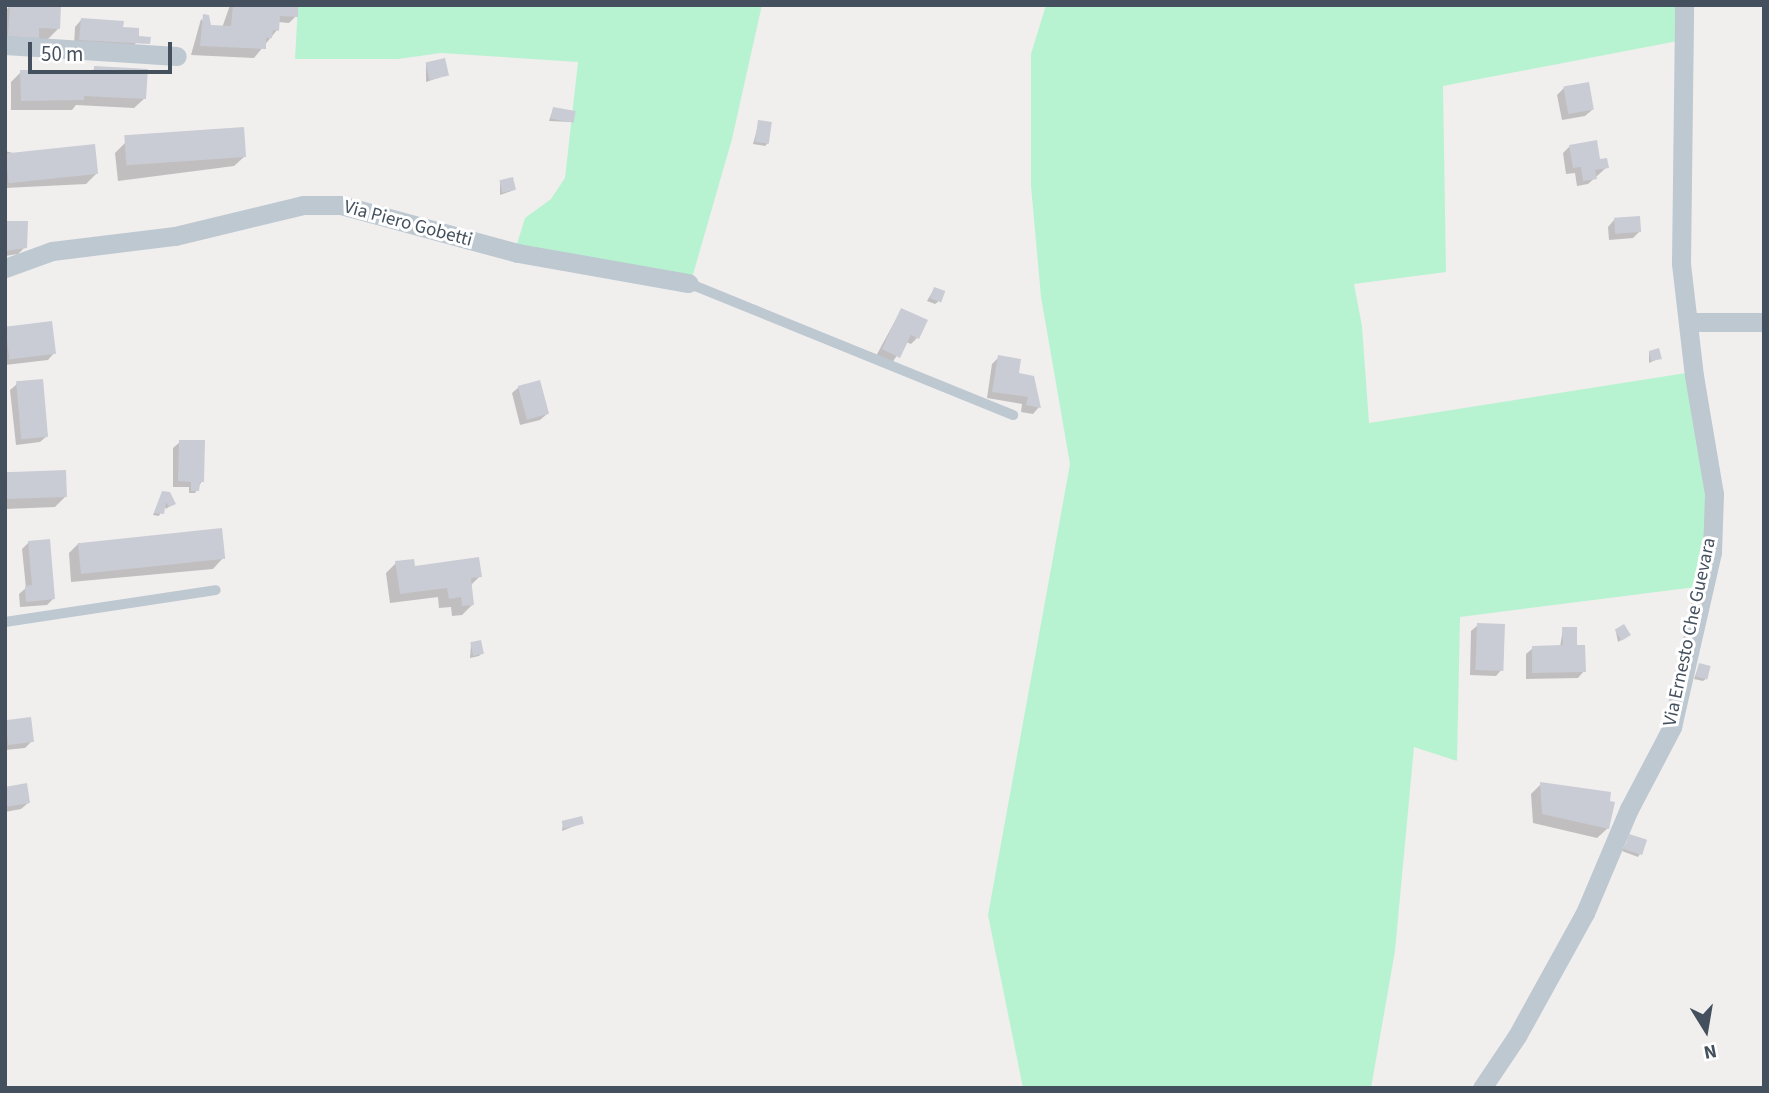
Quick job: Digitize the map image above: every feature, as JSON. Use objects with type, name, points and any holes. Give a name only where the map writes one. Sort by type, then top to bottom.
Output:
[{"type":"street","name":"Via Ernesto Che Guevara","points":[[1482,1088],[1517,1036],[1585,913],[1629,809],[1672,727],[1712,552],[1714,494],[1681,263],[1684,5]]},
{"type":"street","points":[[5,45],[177,56]]},
{"type":"street","name":"Via Piero Gobetti","points":[[5,268],[52,250],[175,236],[303,205],[341,205],[518,253],[688,283]]},
{"type":"street","points":[[1688,322],[1764,323]]},
{"type":"lane","points":[[688,283],[1013,415]]},
{"type":"lane","points":[[5,622],[216,590]]},
{"type":"green space","points":[[298,5],[762,5],[732,139],[692,278],[516,247],[525,218],[551,199],[565,178],[578,62],[441,53],[398,59],[295,59]]},
{"type":"green space","points":[[1046,5],[1679,5],[1678,41],[1443,86],[1446,272],[1354,284],[1362,326],[1369,423],[1686,373],[1708,494],[1706,551],[1696,587],[1460,617],[1457,761],[1414,747],[1395,951],[1371,1088],[1023,1088],[988,915],[1070,464],[1041,297],[1031,186],[1031,54]]},
{"type":"building","points":[[10,5],[61,5],[60,29],[39,28],[39,38],[8,36]]},
{"type":"building","points":[[233,5],[298,5],[298,17],[280,16],[279,31],[273,30],[272,38],[266,38],[266,49],[200,46],[203,14],[209,15],[211,25],[231,26]]},
{"type":"building","points":[[81,18],[124,21],[123,27],[139,28],[139,36],[151,37],[150,44],[79,40]]},
{"type":"building","points":[[445,58],[449,76],[430,80],[426,62]]},
{"type":"building","points":[[94,66],[148,69],[146,99],[84,96],[84,100],[21,101],[20,70],[94,70]]},
{"type":"building","points":[[1589,82],[1594,110],[1568,114],[1563,87]]},
{"type":"building","points":[[553,107],[576,111],[574,123],[551,119]]},
{"type":"building","points":[[758,120],[772,122],[769,144],[755,142]]},
{"type":"building","points":[[244,127],[246,157],[126,165],[124,135]]},
{"type":"building","points":[[1597,140],[1600,159],[1607,158],[1609,168],[1595,170],[1597,179],[1583,181],[1581,167],[1573,168],[1569,145]]},
{"type":"building","points":[[95,144],[98,174],[9,183],[5,153]]},
{"type":"building","points":[[513,177],[516,190],[502,193],[499,180]]},
{"type":"building","points":[[1640,216],[1641,232],[1615,234],[1614,218]]},
{"type":"building","points":[[5,221],[28,221],[27,248],[5,251]]},
{"type":"building","points":[[934,287],[945,291],[941,302],[930,298]]},
{"type":"building","points":[[901,308],[928,320],[919,339],[911,335],[900,358],[882,349]]},
{"type":"building","points":[[52,321],[56,354],[9,359],[5,327]]},
{"type":"building","points":[[1659,348],[1662,359],[1651,361],[1649,351]]},
{"type":"building","points":[[998,355],[1021,359],[1019,373],[1034,376],[1041,408],[1026,405],[1028,397],[992,392]]},
{"type":"building","points":[[43,379],[48,437],[21,439],[16,381]]},
{"type":"building","points":[[540,380],[549,414],[527,420],[518,386]]},
{"type":"building","points":[[179,440],[205,440],[204,482],[200,482],[199,491],[191,491],[191,482],[178,481]]},
{"type":"building","points":[[66,470],[67,497],[6,499],[5,472]]},
{"type":"building","points":[[162,491],[170,492],[176,504],[169,507],[166,502],[164,514],[154,513]]},
{"type":"building","points":[[222,528],[225,559],[81,574],[78,543]]},
{"type":"building","points":[[50,539],[55,599],[26,602],[25,586],[32,585],[28,541]]},
{"type":"building","points":[[479,557],[482,577],[471,578],[474,605],[462,606],[461,597],[449,599],[447,588],[400,594],[395,561],[414,559],[415,566]]},
{"type":"building","points":[[1477,623],[1505,624],[1503,671],[1475,670]]},
{"type":"building","points":[[1624,624],[1631,635],[1622,641],[1615,630]]},
{"type":"building","points":[[1562,627],[1577,627],[1577,645],[1585,645],[1586,672],[1532,673],[1532,646],[1563,645]]},
{"type":"building","points":[[481,640],[484,654],[473,656],[470,642]]},
{"type":"building","points":[[1699,663],[1711,666],[1707,679],[1696,677]]},
{"type":"building","points":[[31,717],[34,742],[8,745],[5,720]]},
{"type":"building","points":[[1540,782],[1611,792],[1610,801],[1615,802],[1609,829],[1542,814]]},
{"type":"building","points":[[27,783],[30,803],[5,807],[5,787]]},
{"type":"building","points":[[582,816],[584,824],[564,829],[562,821]]},
{"type":"building","points":[[1629,834],[1647,840],[1642,855],[1624,849]]}]
